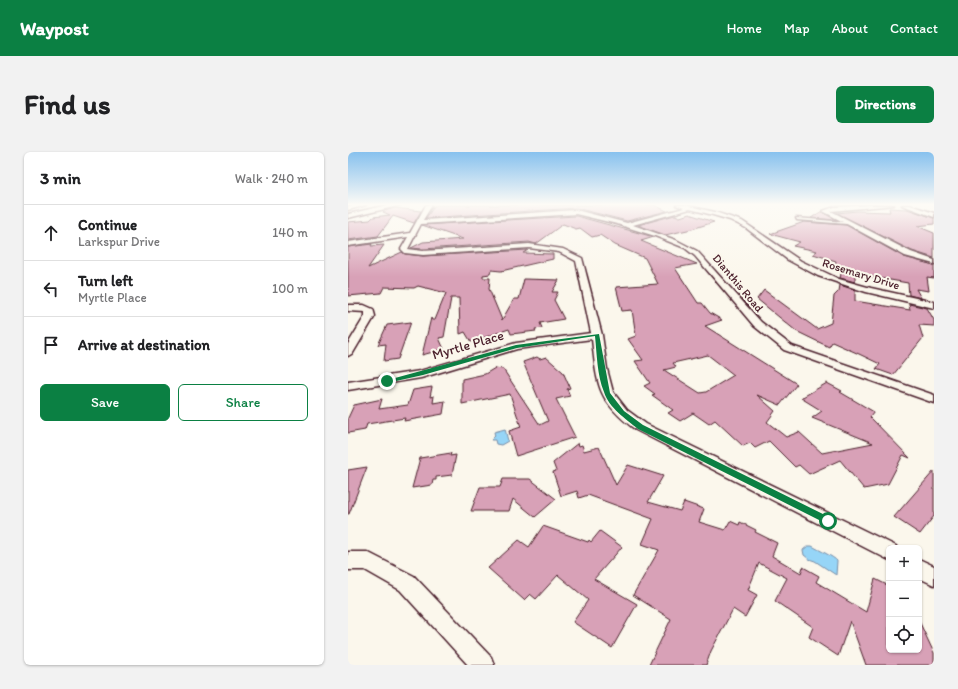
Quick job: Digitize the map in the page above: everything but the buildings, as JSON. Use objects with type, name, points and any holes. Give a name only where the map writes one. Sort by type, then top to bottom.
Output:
[{"type":"street","points":[[416,229],[404,249],[414,253],[529,246],[548,247],[570,253],[578,260],[597,335],[601,369],[607,393],[622,412],[641,427],[886,550]]},
{"type":"street","name":"Dianthis Road","points":[[636,229],[695,251],[761,328],[788,348],[934,399]]},
{"type":"street","name":"Rosemary Drive","points":[[752,229],[794,260],[821,275],[845,284],[934,305]]},
{"type":"street","points":[[859,229],[908,254],[934,262]]},
{"type":"street","points":[[348,244],[413,234]]},
{"type":"street","points":[[348,308],[364,308],[370,310],[370,316],[348,353]]},
{"type":"street","name":"Myrtle Place","points":[[348,386],[420,374],[516,346],[597,335]]},
{"type":"street","points":[[348,561],[367,561],[407,583],[484,665]]},
{"type":"street","points":[[922,570],[934,576]]},
{"type":"water","points":[[505,429],[508,441],[501,445],[496,444],[495,440],[491,440],[495,436],[494,432]]},
{"type":"water","points":[[808,546],[812,546],[837,561],[836,575],[804,555],[803,550]]},
{"type":"route","points":[[387,381],[420,374],[516,346],[597,335],[601,369],[607,393],[622,412],[641,427],[828,521]]}]
